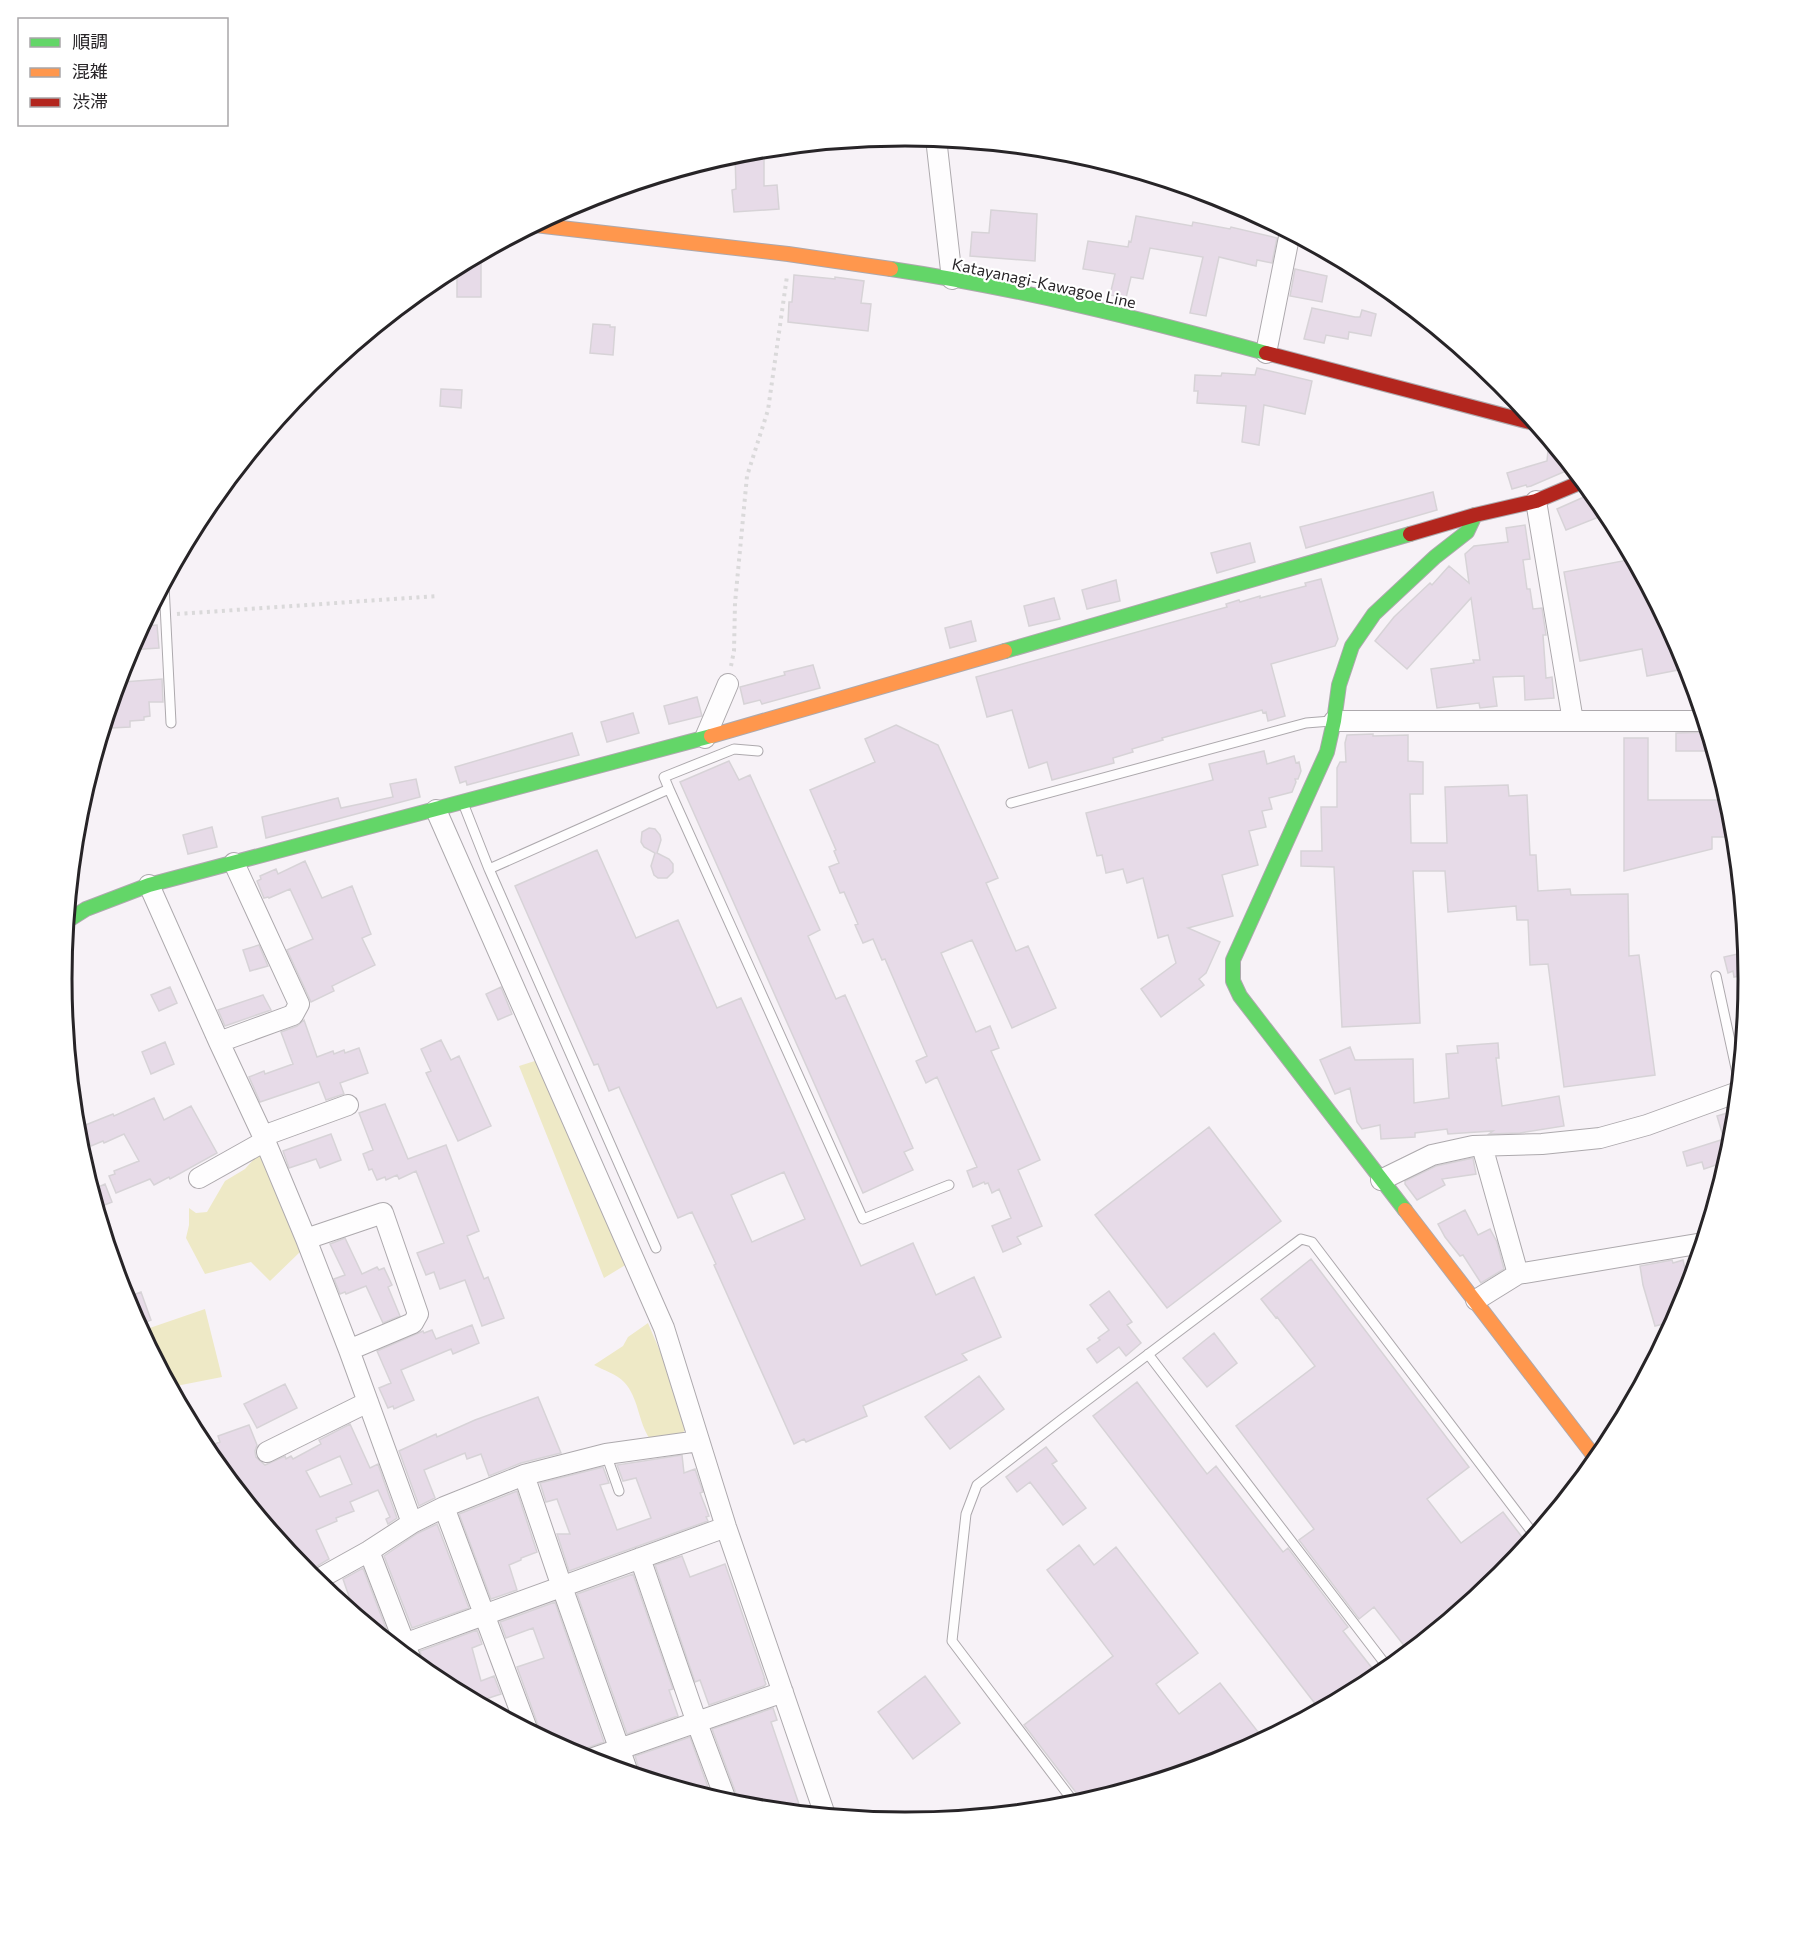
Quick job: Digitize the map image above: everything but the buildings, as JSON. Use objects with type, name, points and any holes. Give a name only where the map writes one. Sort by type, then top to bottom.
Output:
[{"type":"street","points":[[937,147],[952,279]]},
{"type":"street","name":"Katayanagi-Kawagoe Line","points":[[547,226],[790,255],[952,279],[1040,296],[1266,352],[1524,421]]},
{"type":"street","points":[[1266,352],[1289,239]]},
{"type":"street","points":[[77,909],[149,885],[705,738],[1475,515],[1536,501],[1576,484]]},
{"type":"street","points":[[1536,501],[1573,721]]},
{"type":"street","points":[[1475,515],[1467,532],[1435,557],[1374,614],[1352,646],[1339,684],[1327,752],[1233,960],[1233,981],[1240,996],[1591,1453]]},
{"type":"street","points":[[705,738],[728,684]]},
{"type":"street","points":[[1334,721],[1698,721]]},
{"type":"street","points":[[436,810],[664,1328],[726,1527],[823,1808]]},
{"type":"street","points":[[219,1042],[293,1015],[299,1004],[234,863]]},
{"type":"street","points":[[149,885],[264,1139],[306,1239],[412,1523]]},
{"type":"street","points":[[1381,1180],[1432,1155],[1482,1146],[1542,1144],[1600,1138],[1647,1125],[1731,1095]]},
{"type":"street","points":[[199,1178],[264,1139],[348,1105]]},
{"type":"street","points":[[1482,1146],[1518,1274]]},
{"type":"street","points":[[306,1239],[383,1213],[418,1314],[413,1323],[349,1350]]},
{"type":"street","points":[[1476,1300],[1518,1274],[1696,1244]]},
{"type":"street","points":[[267,1452],[368,1402]]},
{"type":"street","points":[[324,1576],[412,1523],[444,1507],[524,1475],[606,1454],[699,1441]]},
{"type":"street","points":[[524,1475],[624,1763]]},
{"type":"street","points":[[444,1507],[522,1719]]},
{"type":"street","points":[[412,1650],[485,1614],[726,1527]]},
{"type":"street","points":[[369,1551],[405,1645]]},
{"type":"street","points":[[640,1558],[723,1791]]},
{"type":"street","points":[[603,1755],[783,1692]]},
{"type":"lane","points":[[165,597],[171,723]]},
{"type":"lane","points":[[1011,803],[1306,723],[1334,721]]},
{"type":"lane","points":[[758,751],[734,749],[664,777],[863,1219],[949,1185]]},
{"type":"lane","points":[[489,869],[669,789]]},
{"type":"lane","points":[[463,803],[489,869],[656,1248]]},
{"type":"lane","points":[[1716,976],[1734,1061]]},
{"type":"lane","points":[[1069,1796],[952,1641],[966,1514],[977,1485],[1301,1239],[1312,1242],[1531,1530]]},
{"type":"lane","points":[[1148,1354],[1383,1662]]},
{"type":"lane","points":[[606,1454],[619,1491]]},
{"type":"path","points":[[728,684],[734,651],[735,603],[747,477],[768,410],[790,255]]},
{"type":"path","points":[[166,615],[437,596]]},
{"type":"shaded area","points":[[538,1060],[627,1264],[604,1278],[519,1066]]},
{"type":"shaded area","points":[[262,1150],[300,1252],[270,1281],[251,1262],[205,1274],[186,1238],[189,1208],[196,1213],[207,1212],[225,1181],[245,1169]]},
{"type":"shaded area","points":[[205,1309],[222,1377],[178,1386],[149,1328]]},
{"type":"shaded area","points":[[648,1323],[662,1356],[685,1430],[679,1437],[650,1439],[629,1388],[618,1377],[594,1365],[623,1346],[628,1337]]},
{"type":"traffic: fast","points":[[891,269],[986,285],[1080,305],[1266,353]]},
{"type":"traffic: fast","points":[[1405,1210],[1240,996],[1233,981],[1233,960],[1327,752],[1339,685],[1352,646],[1374,614],[1435,557],[1467,532],[1475,515]]},
{"type":"traffic: fast","points":[[1005,651],[1410,534]]},
{"type":"traffic: fast","points":[[75,916],[86,909],[149,885],[711,736]]},
{"type":"traffic: slow","points":[[547,226],[788,254],[891,269]]},
{"type":"traffic: slow","points":[[711,736],[1005,651]]},
{"type":"traffic: slow","points":[[1405,1210],[1591,1453]]},
{"type":"traffic: jam","points":[[1266,353],[1524,421]]},
{"type":"traffic: jam","points":[[1410,534],[1475,515],[1536,501],[1576,484]]}]
